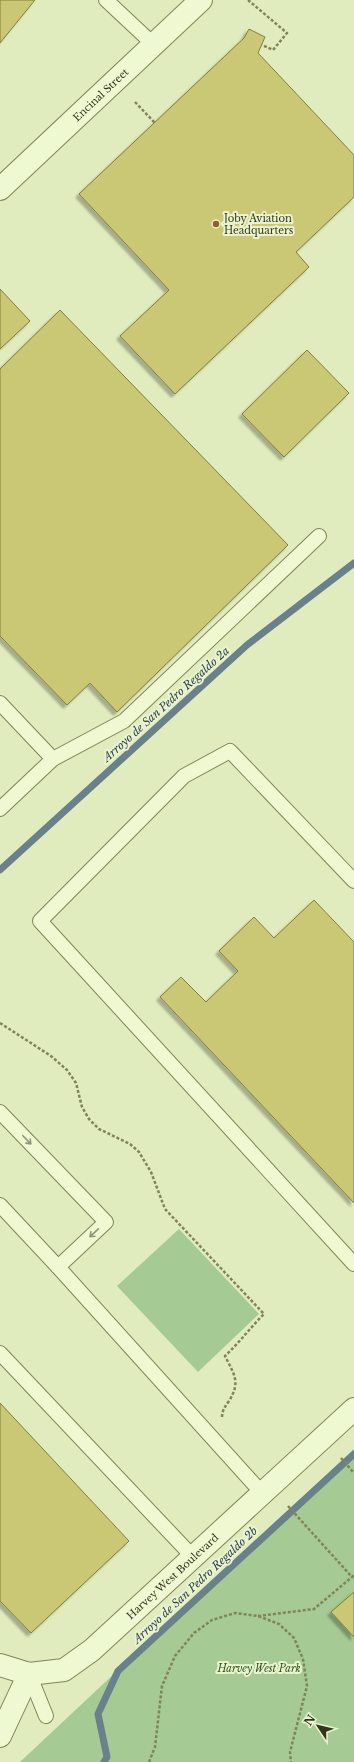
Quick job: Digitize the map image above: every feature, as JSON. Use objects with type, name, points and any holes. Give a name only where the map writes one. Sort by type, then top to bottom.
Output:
[{"type":"street","name":"Encinal Street","points":[[0,189],[201,0]]},
{"type":"street","name":"Harvey West Boulevard","points":[[29,1674],[64,1670],[92,1650],[354,1409]]},
{"type":"street","points":[[0,1665],[29,1674],[0,1736]]},
{"type":"lane","points":[[106,0],[153,44]]},
{"type":"lane","points":[[0,809],[54,759],[124,721],[319,536]]},
{"type":"lane","points":[[0,703],[54,759]]},
{"type":"lane","points":[[354,881],[230,751],[184,776],[40,921],[354,1264]]},
{"type":"lane","points":[[0,1112],[106,1222],[58,1266]]},
{"type":"lane","points":[[0,1205],[58,1266],[262,1493]]},
{"type":"lane","points":[[0,1353],[193,1557]]},
{"type":"lane","points":[[29,1674],[46,1716]]},
{"type":"path","points":[[248,0],[287,33],[273,50],[262,45]]},
{"type":"path","points":[[135,102],[155,123]]},
{"type":"path","points":[[0,1023],[50,1056],[67,1070],[76,1082],[82,1107],[89,1119],[99,1129],[130,1144],[139,1152],[150,1172],[165,1209],[264,1314],[244,1333],[242,1339],[225,1356],[235,1376],[237,1385],[232,1396],[222,1410],[222,1422]]},
{"type":"path","points":[[341,1458],[354,1473]]},
{"type":"path","points":[[258,1616],[314,1609],[353,1576],[288,1506]]},
{"type":"path","points":[[149,1762],[156,1747],[162,1686],[175,1656],[194,1632],[212,1620],[235,1613],[258,1616],[279,1624],[294,1638],[303,1659],[307,1686],[290,1752],[292,1762]]},
{"type":"green space","points":[[179,1229],[259,1314],[198,1372],[117,1286]]},
{"type":"green space","name":"Harvey West Park","points":[[354,1449],[354,1762],[20,1762]]},
{"type":"building","points":[[0,0],[35,0],[0,43]]},
{"type":"building","name":"Joby Aviation Headquarters","points":[[249,29],[265,37],[258,53],[354,155],[354,197],[296,252],[309,267],[175,394],[120,336],[169,290],[79,194],[244,38]]},
{"type":"building","points":[[0,289],[30,321],[0,349]]},
{"type":"building","points":[[60,310],[288,545],[117,712],[90,683],[67,705],[0,636],[0,369]]},
{"type":"building","points":[[307,350],[349,393],[284,457],[242,414]]},
{"type":"building","points":[[314,900],[354,942],[354,1203],[160,997],[181,977],[206,1002],[238,971],[219,951],[254,917],[274,938]]},
{"type":"building","points":[[0,1403],[129,1541],[31,1633],[0,1601]]},
{"type":"building","points":[[354,1592],[354,1637],[331,1612]]},
{"type":"waterway","name":"Arroyo de San Pedro Regaldo 2a","points":[[0,870],[247,645],[354,563]]},
{"type":"waterway","name":"Arroyo de San Pedro Regaldo 2b","points":[[104,1762],[107,1757],[98,1714],[118,1671],[354,1454]]},
{"type":"place","name":"Joby Aviation Headquarters","points":[[216,224]]}]
